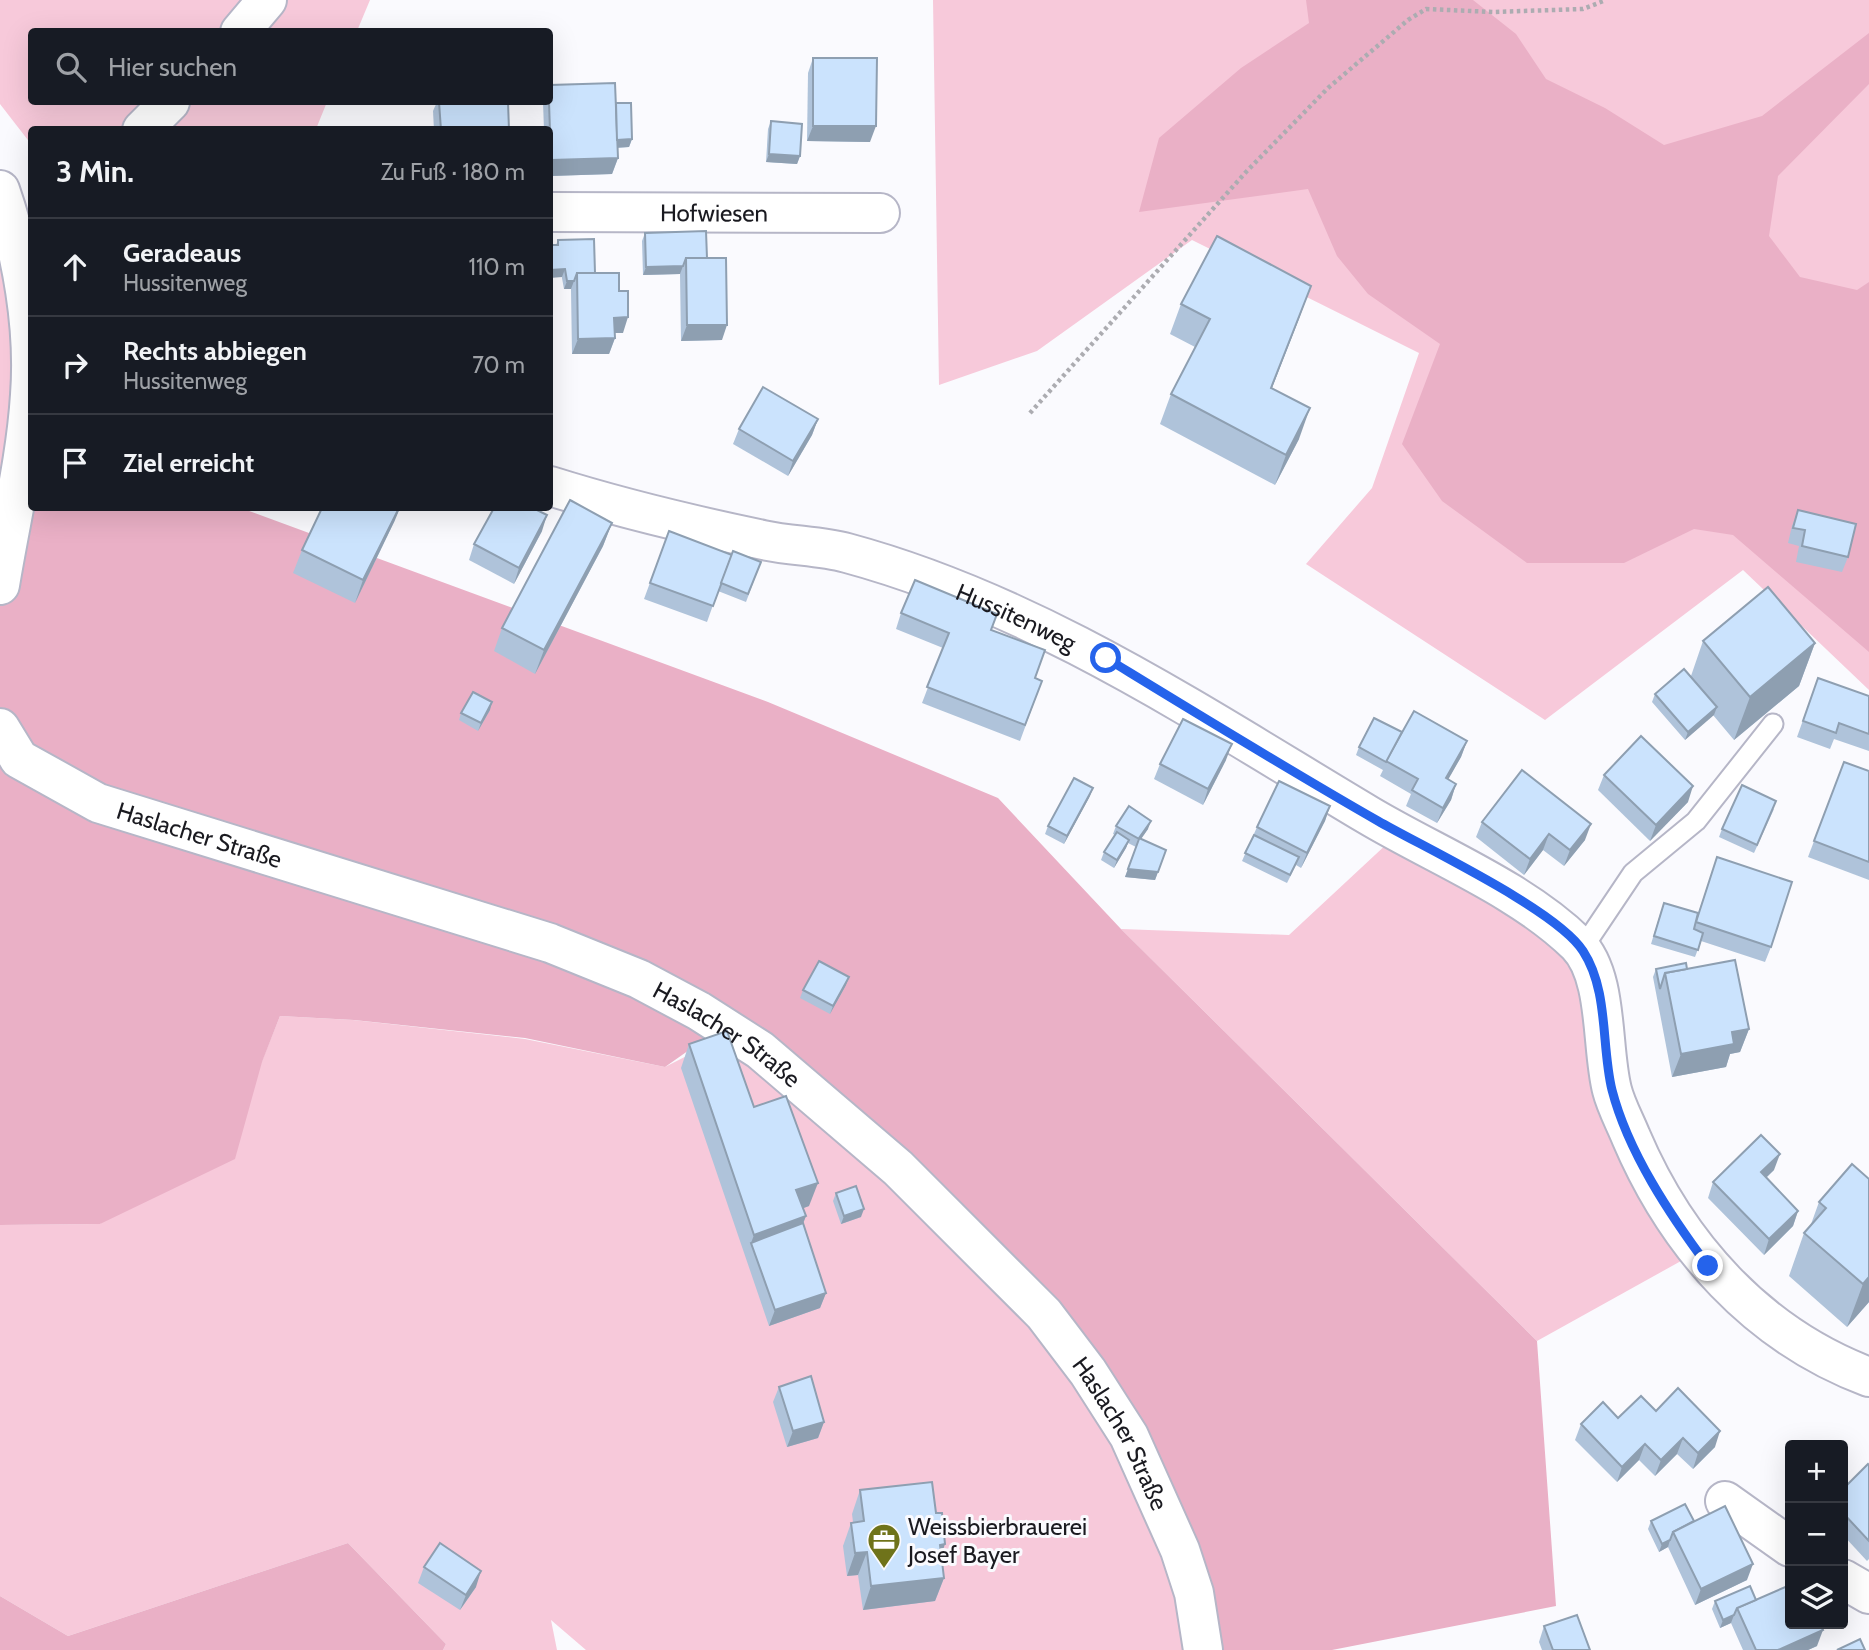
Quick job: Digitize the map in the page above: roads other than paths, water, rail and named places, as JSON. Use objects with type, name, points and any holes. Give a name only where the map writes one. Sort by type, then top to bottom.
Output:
[{"type":"street","points":[[243,28],[267,0]]},
{"type":"street","points":[[146,126],[167,105]]},
{"type":"street","name":"Hofwiesen","points":[[553,212],[880,213]]},
{"type":"street","points":[[15,213],[24,288],[28,359]]},
{"type":"street","points":[[0,585],[28,407]]},
{"type":"street","name":"Hussitenweg","points":[[553,487],[639,513],[769,542],[845,552],[934,583],[1032,623],[1106,658],[1377,820],[1528,905],[1582,949],[1592,968],[1600,1002],[1613,1091],[1652,1186],[1679,1227],[1708,1266],[1790,1336],[1831,1361],[1869,1377]]},
{"type":"street","name":"Haslacher Straße","points":[[0,728],[19,759],[97,803],[550,943],[639,979],[699,1011],[760,1050],[898,1168],[938,1207],[1044,1314],[1088,1372],[1129,1436],[1180,1550],[1194,1593],[1203,1650]]},
{"type":"street","points":[[1725,1501],[1785,1543]]},
{"type":"street","points":[[1848,1582],[1869,1594]]},
{"type":"lane","points":[[1582,949],[1633,873],[1696,821],[1773,724]]},
{"type":"place","name":"Weissbierbrauerei Josef Bayer","points":[[884,1570]]}]
